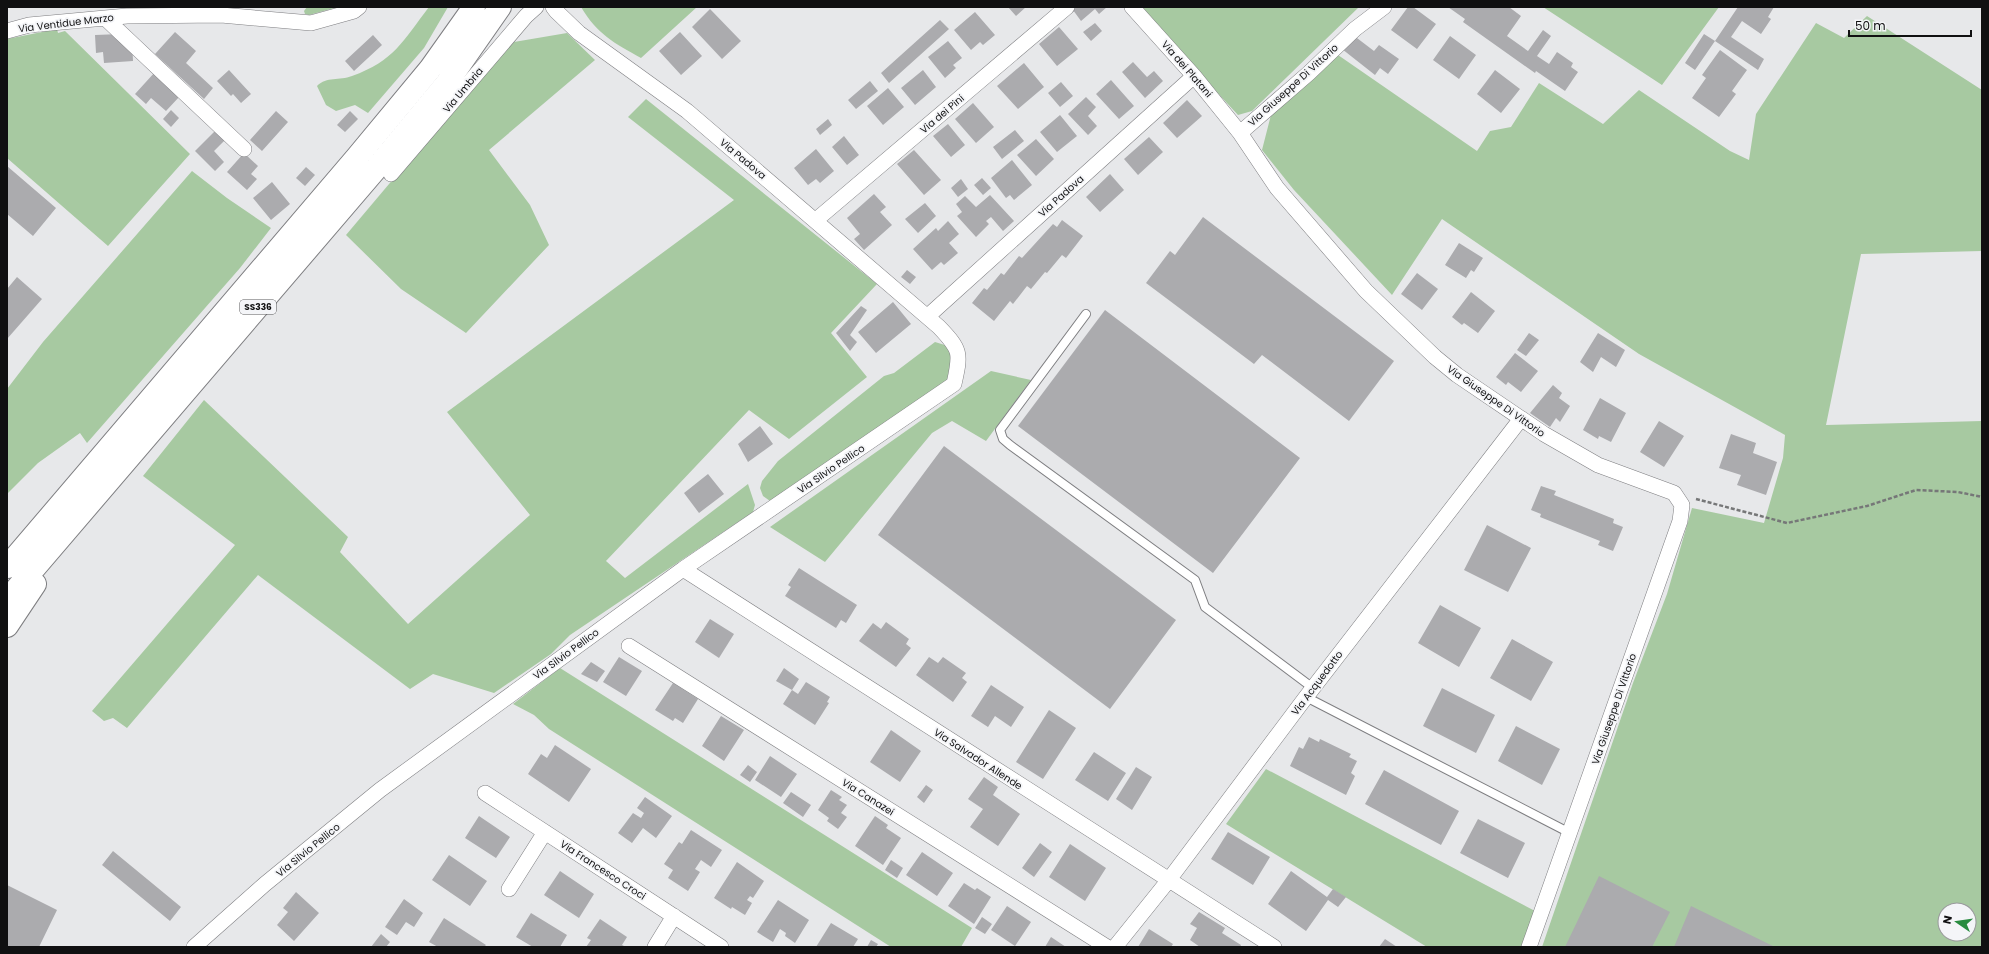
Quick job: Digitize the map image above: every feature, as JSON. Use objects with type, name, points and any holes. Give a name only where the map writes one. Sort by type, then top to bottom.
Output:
[{"type":"highway","name":"SS336","points":[[7,567],[362,151],[430,69],[474,7]]},
{"type":"highway","name":"SS336","points":[[7,600],[447,83],[500,7]]},
{"type":"highway","points":[[7,547],[60,505]]},
{"type":"highway","points":[[7,626],[77,519]]},
{"type":"street","name":"Via Ventidue Marzo","points":[[221,15],[260,7]]},
{"type":"street","name":"Via Ventidue Marzo","points":[[7,31],[29,25],[104,18],[150,11],[221,15],[311,23],[354,11],[359,7]]},
{"type":"street","name":"Via Umbria","points":[[391,174],[526,16],[536,7]]},
{"type":"street","name":"Via Padova","points":[[553,7],[579,33],[687,112],[928,316],[955,344],[959,362],[954,384]]},
{"type":"street","name":"Via dei Pini","points":[[816,220],[1067,7]]},
{"type":"street","name":"Via dei Platani","points":[[1132,7],[1194,76],[1240,133]]},
{"type":"street","name":"Via Giuseppe Di Vittorio","points":[[1384,7],[1355,29],[1309,73],[1240,133],[1277,188],[1366,291],[1435,357],[1457,375],[1520,420],[1598,465],[1674,493],[1682,505],[1680,521],[1529,947]]},
{"type":"street","points":[[104,18],[244,148]]},
{"type":"street","name":"Via Padova","points":[[928,316],[1194,76]]},
{"type":"street","name":"Via Silvio Pellico","points":[[194,947],[265,884],[380,790],[683,569],[954,384]]},
{"type":"street","name":"Via Acquedotto","points":[[1115,947],[1168,881],[1310,692],[1520,420]]},
{"type":"street","name":"Via Salvador Allende","points":[[683,569],[1168,881],[1274,947]]},
{"type":"street","name":"Via Canazei","points":[[629,646],[1107,947]]},
{"type":"street","name":"Via Francesco Croci","points":[[485,793],[721,947]]},
{"type":"street","points":[[509,889],[546,832]]},
{"type":"street","points":[[655,947],[674,916]]},
{"type":"lane","points":[[1086,314],[1000,430],[1003,438],[1010,445],[1195,580],[1205,607],[1310,692],[1570,834]]},
{"type":"path","points":[[1676,495],[1734,508],[1787,523],[1867,506],[1916,490],[1958,492],[1982,497]]},
{"type":"green space","points":[[307,7],[338,7],[309,15],[305,14],[304,11]]},
{"type":"green space","points":[[429,7],[448,7],[424,48],[368,113],[355,105],[336,111],[326,105],[317,86],[325,81],[352,76],[378,64],[388,57],[404,40]]},
{"type":"green space","points":[[581,7],[697,7],[641,58],[622,48],[607,37],[593,24]]},
{"type":"green space","points":[[1138,7],[1359,7],[1252,111],[1238,115]]},
{"type":"green space","points":[[1543,7],[1719,7],[1662,85]]},
{"type":"green space","points":[[1867,16],[1982,90],[1982,251],[1861,254],[1826,425],[1982,421],[1982,947],[1542,947],[1633,683],[1667,594],[1692,508],[1764,523],[1783,458],[1785,435],[1639,354],[1442,219],[1392,295],[1294,190],[1262,150],[1272,111],[1338,55],[1477,151],[1490,131],[1511,127],[1539,83],[1603,124],[1639,90],[1730,151],[1749,160],[1756,114],[1816,23],[1844,38]]},
{"type":"green space","points":[[57,29],[58,33],[65,31],[190,154],[108,246],[7,158],[7,39]]},
{"type":"green space","points":[[567,33],[595,60],[489,150],[530,205],[549,245],[466,333],[401,289],[346,235],[508,43]]},
{"type":"green space","points":[[646,99],[877,284],[831,333],[867,377],[789,439],[749,410],[606,561],[625,578],[748,484],[755,505],[753,512],[570,635],[551,654],[494,693],[433,674],[410,689],[258,575],[127,728],[113,718],[104,721],[92,711],[235,545],[143,476],[204,400],[348,537],[340,552],[408,624],[530,515],[447,412],[734,200],[628,117]]},
{"type":"green space","points":[[192,171],[227,198],[271,228],[240,268],[87,443],[80,433],[38,463],[7,494],[7,389],[43,342]]},
{"type":"green space","points":[[935,342],[948,346],[951,350],[953,370],[947,381],[770,501],[763,496],[760,488],[762,481],[778,461],[884,376],[894,373]]},
{"type":"green space","points":[[991,371],[1031,380],[986,441],[952,421],[932,433],[825,562],[770,527]]},
{"type":"green space","points":[[560,668],[972,928],[961,947],[891,947],[549,729],[534,715],[513,704]]},
{"type":"green space","points":[[1266,769],[1535,911],[1522,947],[1427,947],[1226,824]]},
{"type":"building","points":[[1008,7],[1026,7],[1016,16]]},
{"type":"building","points":[[1076,7],[1107,7],[1099,14],[1095,9],[1081,21],[1073,10]]},
{"type":"building","points":[[1408,7],[1413,7],[1436,24],[1417,49],[1391,30]]},
{"type":"building","points":[[1448,7],[1509,7],[1521,16],[1507,36],[1528,51],[1543,30],[1551,36],[1537,56],[1549,64],[1557,52],[1573,63],[1571,67],[1578,72],[1565,91],[1536,71],[1535,73],[1463,22],[1465,19]]},
{"type":"building","points":[[1738,7],[1774,7],[1768,17],[1771,19],[1761,34],[1742,21],[1731,37],[1764,59],[1758,70],[1715,41]]},
{"type":"building","points":[[710,9],[741,41],[722,59],[692,27]]},
{"type":"building","points":[[975,12],[995,35],[983,45],[980,42],[971,50],[954,30]]},
{"type":"building","points":[[940,20],[949,29],[889,83],[881,73]]},
{"type":"building","points":[[1095,23],[1102,31],[1091,41],[1083,32]]},
{"type":"building","points":[[1059,27],[1078,49],[1057,66],[1039,44]]},
{"type":"building","points":[[175,32],[196,51],[186,63],[213,88],[204,99],[155,54]]},
{"type":"building","points":[[680,32],[702,56],[681,75],[659,51]]},
{"type":"building","points":[[121,34],[132,39],[133,61],[104,63],[103,52],[96,53],[95,35]]},
{"type":"building","points":[[1704,34],[1715,41],[1695,70],[1685,63]]},
{"type":"building","points":[[373,35],[382,45],[354,71],[345,61]]},
{"type":"building","points":[[1353,35],[1374,51],[1379,45],[1399,59],[1388,74],[1380,68],[1375,75],[1342,49]]},
{"type":"building","points":[[1450,36],[1476,55],[1459,79],[1433,60]]},
{"type":"building","points":[[948,41],[962,58],[953,65],[956,68],[945,78],[928,57]]},
{"type":"building","points":[[1720,50],[1747,70],[1732,91],[1736,94],[1719,117],[1692,98],[1706,78],[1702,75]]},
{"type":"building","points":[[1133,62],[1147,77],[1154,71],[1163,81],[1145,98],[1122,72]]},
{"type":"building","points":[[1024,63],[1044,87],[1018,109],[997,86]]},
{"type":"building","points":[[229,70],[251,94],[241,103],[233,94],[231,96],[217,81]]},
{"type":"building","points":[[923,70],[936,87],[915,105],[901,88]]},
{"type":"building","points":[[1495,70],[1520,89],[1501,113],[1477,94]]},
{"type":"building","points":[[155,72],[180,96],[166,111],[151,98],[146,104],[135,94]]},
{"type":"building","points":[[1111,80],[1134,106],[1119,119],[1096,94]]},
{"type":"building","points":[[870,81],[878,91],[856,109],[848,100]]},
{"type":"building","points":[[1061,82],[1073,96],[1060,107],[1048,93]]},
{"type":"building","points":[[888,88],[904,107],[883,125],[867,106]]},
{"type":"building","points":[[1086,97],[1096,107],[1088,116],[1097,126],[1088,135],[1068,114]]},
{"type":"building","points":[[1187,100],[1202,116],[1177,138],[1163,123]]},
{"type":"building","points":[[973,103],[994,127],[976,143],[955,119]]},
{"type":"building","points":[[171,110],[179,118],[171,127],[163,119]]},
{"type":"building","points":[[276,111],[288,122],[262,151],[250,140]]},
{"type":"building","points":[[350,111],[358,119],[345,132],[337,125]]},
{"type":"building","points":[[1060,115],[1077,136],[1057,152],[1040,132]]},
{"type":"building","points":[[828,119],[832,125],[820,135],[816,129]]},
{"type":"building","points":[[948,124],[965,145],[951,157],[933,136]]},
{"type":"building","points":[[219,127],[228,137],[214,151],[224,162],[215,171],[195,151]]},
{"type":"building","points":[[1015,130],[1024,141],[1002,159],[993,147]]},
{"type":"building","points":[[844,136],[859,155],[847,165],[832,147]]},
{"type":"building","points":[[1149,137],[1163,152],[1138,175],[1124,159]]},
{"type":"building","points":[[1036,139],[1054,159],[1036,176],[1017,155]]},
{"type":"building","points":[[816,149],[834,171],[820,183],[816,179],[808,185],[794,168]]},
{"type":"building","points":[[914,150],[941,180],[924,195],[897,164]]},
{"type":"building","points":[[244,153],[258,166],[251,174],[257,179],[247,190],[227,172]]},
{"type":"building","points":[[1012,160],[1032,185],[1014,200],[1010,195],[1006,198],[991,178]]},
{"type":"building","points":[[7,166],[56,208],[33,236],[7,214]]},
{"type":"building","points":[[306,167],[315,175],[305,186],[296,178]]},
{"type":"building","points":[[1110,174],[1124,190],[1100,212],[1086,197]]},
{"type":"building","points":[[982,178],[991,188],[983,195],[974,185]]},
{"type":"building","points":[[961,179],[968,189],[958,197],[951,188]]},
{"type":"building","points":[[272,182],[290,204],[271,220],[253,198]]},
{"type":"building","points":[[874,194],[886,207],[880,212],[892,225],[864,250],[854,239],[860,234],[847,218]]},
{"type":"building","points":[[990,195],[1014,221],[1003,231],[991,217],[986,221],[989,224],[976,237],[957,216],[962,212],[956,204],[965,196],[976,207]]},
{"type":"building","points":[[925,203],[936,216],[918,233],[905,219]]},
{"type":"building","points":[[1203,217],[1394,361],[1349,421],[1262,355],[1254,364],[1146,283],[1170,251],[1175,255]]},
{"type":"building","points":[[1062,220],[1083,236],[1066,258],[1062,255],[1031,289],[1027,286],[1013,304],[1010,301],[994,321],[972,303],[984,288],[987,290],[1001,273],[1004,275],[1019,256],[1022,258],[1053,224],[1057,227]]},
{"type":"building","points":[[948,221],[959,234],[949,243],[958,253],[944,265],[941,262],[932,270],[913,249],[936,228],[938,231]]},
{"type":"building","points":[[1459,243],[1483,258],[1474,272],[1471,270],[1466,278],[1445,265]]},
{"type":"building","points":[[907,270],[916,277],[910,284],[901,277]]},
{"type":"building","points":[[1417,273],[1438,289],[1422,310],[1401,294]]},
{"type":"building","points":[[17,277],[42,299],[7,339],[7,289]]},
{"type":"building","points":[[1471,292],[1495,311],[1478,333],[1464,323],[1462,325],[1452,317]]},
{"type":"building","points":[[893,302],[911,324],[876,353],[858,332]]},
{"type":"building","points":[[861,306],[867,310],[850,335],[857,342],[850,351],[836,333]]},
{"type":"building","points":[[1105,310],[1300,458],[1213,573],[1018,426]]},
{"type":"building","points":[[1529,333],[1539,340],[1526,356],[1517,350]]},
{"type":"building","points":[[1598,333],[1625,350],[1616,367],[1601,357],[1593,372],[1580,362]]},
{"type":"building","points":[[1515,353],[1538,371],[1521,392],[1508,382],[1506,385],[1496,377]]},
{"type":"building","points":[[1553,385],[1562,393],[1559,398],[1570,406],[1560,422],[1556,418],[1550,427],[1530,413]]},
{"type":"building","points":[[1600,398],[1626,413],[1611,442],[1599,436],[1598,439],[1583,430]]},
{"type":"building","points":[[1659,421],[1684,436],[1664,467],[1640,452]]},
{"type":"building","points":[[760,426],[773,444],[748,462],[738,444]]},
{"type":"building","points":[[1731,434],[1756,443],[1753,453],[1777,462],[1766,495],[1737,485],[1741,475],[1719,468]]},
{"type":"building","points":[[944,446],[1176,620],[1110,709],[878,535]]},
{"type":"building","points":[[708,474],[724,494],[699,513],[684,493]]},
{"type":"building","points":[[1541,486],[1556,491],[1554,495],[1614,519],[1613,523],[1623,527],[1613,551],[1598,545],[1600,541],[1540,517],[1541,514],[1531,510]]},
{"type":"building","points":[[1487,525],[1531,548],[1508,592],[1464,570]]},
{"type":"building","points":[[799,568],[857,605],[846,623],[841,620],[836,628],[785,596],[791,587],[788,585]]},
{"type":"building","points":[[1440,605],[1481,628],[1459,667],[1418,643]]},
{"type":"building","points":[[710,619],[734,634],[719,658],[695,642]]},
{"type":"building","points":[[886,622],[909,639],[906,644],[911,648],[896,667],[859,641],[873,623],[881,629]]},
{"type":"building","points":[[1512,639],[1553,662],[1531,701],[1490,678]]},
{"type":"building","points":[[619,657],[642,671],[626,696],[603,682]]},
{"type":"building","points":[[929,657],[938,663],[943,657],[966,673],[962,678],[967,682],[953,702],[916,675]]},
{"type":"building","points":[[591,662],[605,671],[597,682],[581,674]]},
{"type":"building","points":[[784,668],[799,679],[792,690],[776,681]]},
{"type":"building","points":[[806,682],[830,697],[827,702],[829,703],[815,725],[783,704],[792,690],[798,694]]},
{"type":"building","points":[[673,683],[698,699],[683,723],[675,718],[673,721],[655,710]]},
{"type":"building","points":[[991,685],[1024,707],[1011,727],[995,716],[988,727],[971,716]]},
{"type":"building","points":[[1442,688],[1495,715],[1476,753],[1423,726]]},
{"type":"building","points":[[1049,710],[1076,728],[1043,779],[1016,762]]},
{"type":"building","points":[[721,716],[744,730],[724,761],[702,746]]},
{"type":"building","points":[[1516,726],[1560,749],[1542,785],[1498,761]]},
{"type":"building","points":[[891,730],[921,751],[900,782],[870,762]]},
{"type":"building","points":[[1309,737],[1319,742],[1320,739],[1351,754],[1349,757],[1357,761],[1351,773],[1355,776],[1346,795],[1290,766],[1299,747],[1303,749]]},
{"type":"building","points":[[555,745],[591,769],[569,802],[528,774],[541,754],[547,758]]},
{"type":"building","points":[[1094,752],[1126,773],[1108,801],[1075,780]]},
{"type":"building","points":[[770,756],[797,774],[781,797],[755,780]]},
{"type":"building","points":[[748,765],[757,772],[750,782],[740,775]]},
{"type":"building","points":[[1136,767],[1152,777],[1132,810],[1116,799]]},
{"type":"building","points":[[1384,770],[1459,811],[1441,845],[1365,804]]},
{"type":"building","points":[[984,777],[998,787],[993,795],[1020,814],[998,846],[970,827],[983,809],[968,799]]},
{"type":"building","points":[[926,785],[933,790],[924,803],[917,797]]},
{"type":"building","points":[[831,790],[842,797],[839,800],[847,805],[841,813],[847,817],[838,829],[827,821],[829,818],[818,810]]},
{"type":"building","points":[[791,792],[811,805],[803,817],[783,803]]},
{"type":"building","points":[[645,797],[672,816],[656,838],[643,828],[632,843],[618,833],[633,813],[641,818],[644,813],[637,808]]},
{"type":"building","points":[[479,816],[510,837],[496,858],[465,838]]},
{"type":"building","points":[[875,816],[888,825],[886,828],[901,838],[883,865],[855,846]]},
{"type":"building","points":[[1478,819],[1525,843],[1508,878],[1460,853]]},
{"type":"building","points":[[691,830],[722,850],[711,867],[701,860],[695,869],[700,872],[688,891],[668,878],[673,870],[664,864],[679,842],[682,844]]},
{"type":"building","points":[[1228,832],[1270,857],[1253,885],[1211,859]]},
{"type":"building","points":[[1040,843],[1052,852],[1034,877],[1022,868]]},
{"type":"building","points":[[1070,844],[1106,868],[1085,901],[1049,877]]},
{"type":"building","points":[[113,851],[181,907],[170,921],[102,865]]},
{"type":"building","points":[[922,852],[953,873],[937,896],[906,875]]},
{"type":"building","points":[[449,855],[487,881],[470,906],[432,880]]},
{"type":"building","points":[[891,860],[903,868],[897,878],[885,870]]},
{"type":"building","points":[[737,862],[764,881],[753,898],[750,896],[747,900],[752,903],[745,915],[732,907],[731,909],[714,898]]},
{"type":"building","points":[[560,871],[594,894],[579,918],[544,895]]},
{"type":"building","points":[[1291,871],[1327,897],[1333,889],[1346,897],[1338,907],[1328,900],[1306,931],[1268,904]]},
{"type":"building","points":[[1599,876],[1670,912],[1652,947],[1565,947]]},
{"type":"building","points":[[964,883],[975,890],[977,888],[991,897],[974,924],[948,906]]},
{"type":"building","points":[[7,885],[57,910],[39,947],[7,947]]},
{"type":"building","points":[[296,892],[319,913],[294,941],[277,925],[288,912],[283,908]]},
{"type":"building","points":[[404,899],[423,913],[414,927],[406,922],[397,935],[385,927]]},
{"type":"building","points":[[778,900],[809,920],[795,943],[785,936],[786,933],[780,929],[773,942],[757,932]]},
{"type":"building","points":[[1007,906],[1031,922],[1015,946],[991,930]]},
{"type":"building","points":[[1691,906],[1775,947],[1674,947]]},
{"type":"building","points":[[1199,912],[1225,928],[1222,933],[1241,945],[1240,947],[1200,947],[1190,940],[1197,928],[1190,924]]},
{"type":"building","points":[[531,913],[567,935],[560,947],[533,947],[516,937]]},
{"type":"building","points":[[982,917],[992,924],[985,934],[975,928]]},
{"type":"building","points":[[444,918],[486,945],[484,947],[438,947],[429,942]]},
{"type":"building","points":[[600,919],[627,937],[622,945],[626,947],[586,947],[591,940],[587,938]]},
{"type":"building","points":[[831,923],[858,939],[853,947],[816,947]]},
{"type":"building","points":[[1149,929],[1173,944],[1171,947],[1138,947]]},
{"type":"building","points":[[381,934],[390,942],[386,947],[371,947]]},
{"type":"building","points":[[1051,937],[1066,947],[1045,947]]},
{"type":"building","points":[[1385,939],[1397,947],[1379,947]]},
{"type":"building","points":[[871,940],[878,944],[876,947],[867,947]]}]
